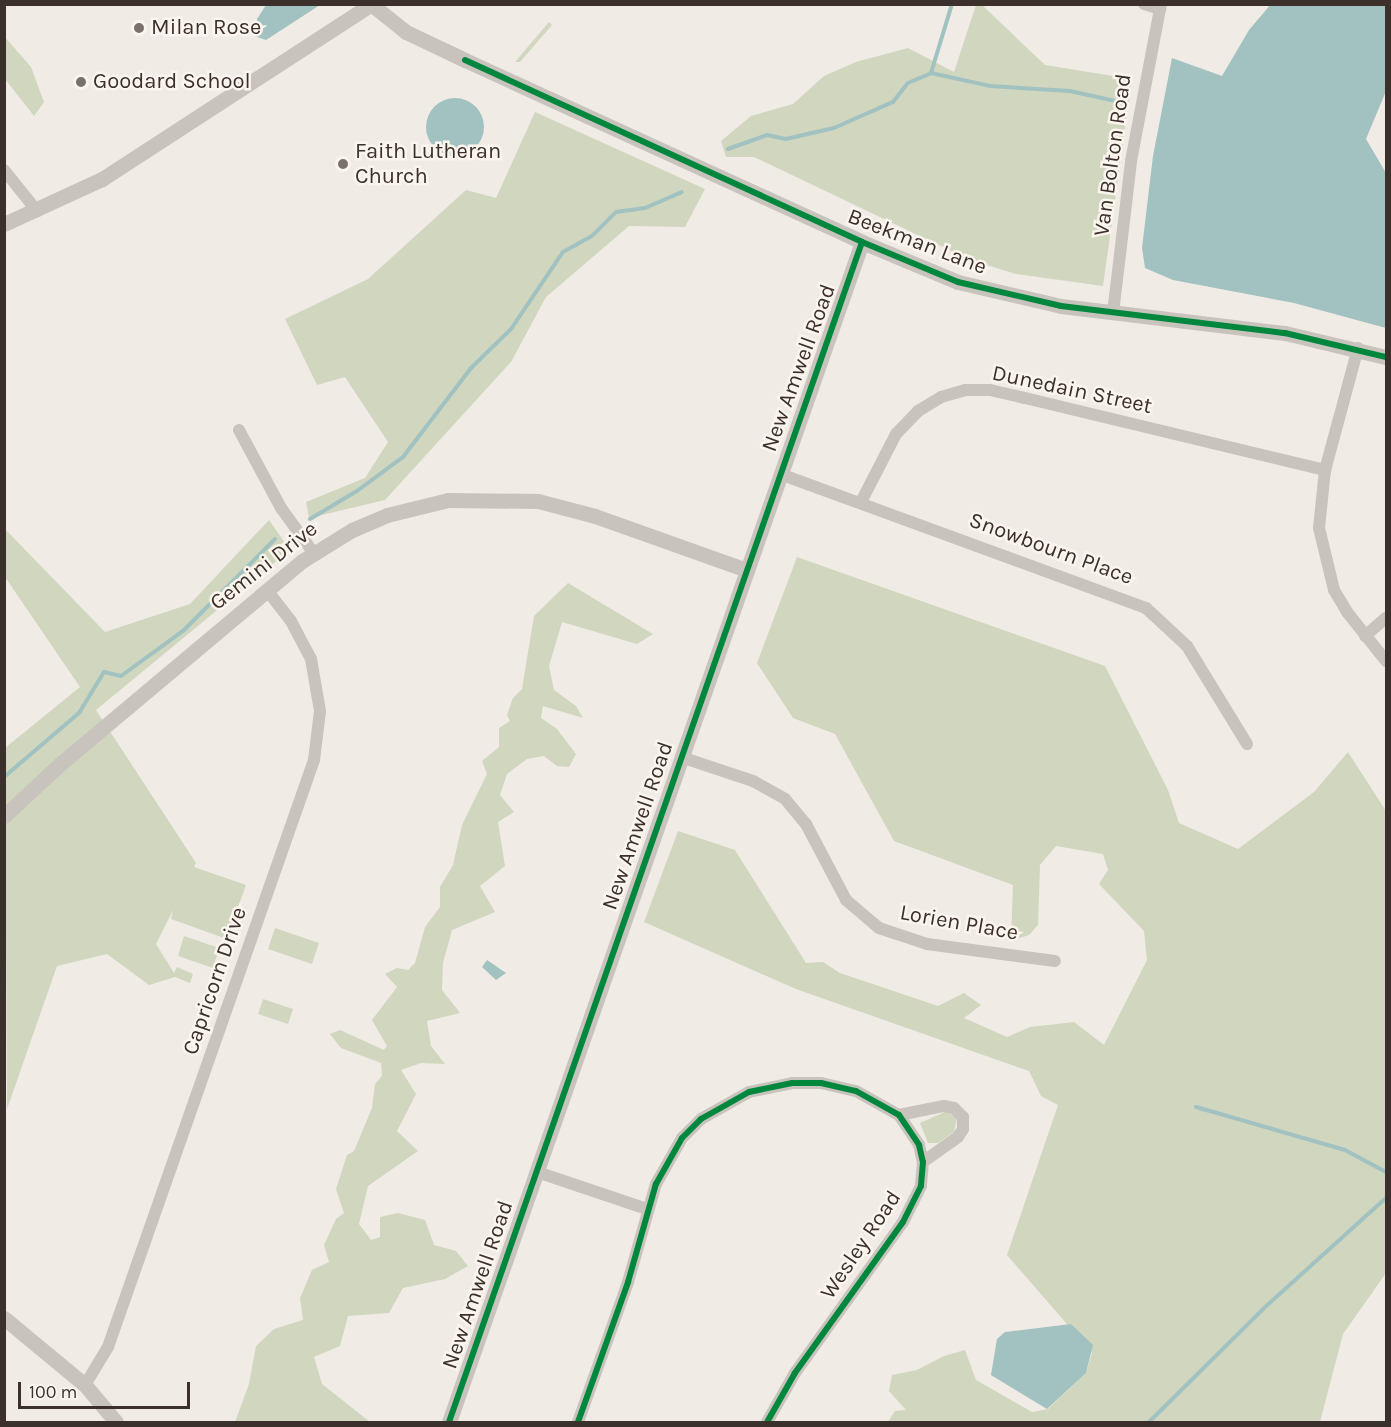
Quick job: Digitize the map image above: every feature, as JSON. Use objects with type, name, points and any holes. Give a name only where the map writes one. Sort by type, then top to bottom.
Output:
[{"type":"street","points":[[4,224],[37,211],[102,179],[371,4]]},
{"type":"street","name":"Beekman Lane","points":[[371,4],[406,32],[862,242],[958,282],[1030,301],[1113,313],[1251,328],[1358,348],[1386,357]]},
{"type":"street","points":[[1144,4],[1160,7]]},
{"type":"street","name":"Van Bolton Road","points":[[1113,313],[1131,161],[1160,7]]},
{"type":"street","points":[[4,170],[37,211]]},
{"type":"street","name":"New Amwell Road","points":[[449,1422],[862,242]]},
{"type":"street","points":[[1358,348],[1325,470],[1319,501],[1322,551],[1334,590],[1365,636],[1386,661]]},
{"type":"street","name":"Dunedain Street","points":[[861,502],[896,434],[918,411],[941,397],[965,390],[990,390],[1325,470]]},
{"type":"street","points":[[239,430],[281,508],[313,552]]},
{"type":"street","name":"Snowbourn Place","points":[[780,474],[1146,608],[1187,646],[1247,744]]},
{"type":"street","name":"Gemini Drive","points":[[4,816],[60,764],[313,552],[352,530],[405,509],[448,500],[506,497],[569,507],[747,570]]},
{"type":"street","name":"Capricorn Drive","points":[[85,1385],[108,1347],[314,760],[320,711],[311,659],[291,621],[267,590]]},
{"type":"street","points":[[1365,636],[1386,618]]},
{"type":"street","name":"Lorien Place","points":[[681,757],[753,781],[785,799],[806,824],[846,900],[879,928],[927,944],[1055,961]]},
{"type":"street","name":"Wesley Road","points":[[578,1422],[628,1282],[648,1209],[667,1161],[682,1138],[701,1119],[749,1092],[792,1083],[821,1083],[856,1091],[899,1115],[910,1128],[923,1162],[921,1186],[903,1222],[795,1373],[767,1422]]},
{"type":"street","points":[[899,1115],[944,1106],[954,1108],[963,1118],[963,1129],[958,1137],[923,1162]]},
{"type":"street","points":[[537,1172],[648,1209]]},
{"type":"street","points":[[4,1318],[85,1385],[116,1422]]},
{"type":"green space","points":[[976,5],[982,5],[1045,65],[1132,79],[1103,286],[1016,274],[968,259],[754,157],[726,157],[721,141],[751,116],[793,104],[824,76],[856,62],[908,48],[954,72]]},
{"type":"green space","points":[[549,22],[552,25],[520,62],[515,62]]},
{"type":"green space","points":[[4,36],[31,67],[44,102],[34,116],[5,79]]},
{"type":"green space","points":[[535,112],[705,189],[685,227],[629,226],[546,297],[511,362],[385,500],[309,518],[306,502],[365,478],[388,442],[345,377],[317,385],[285,319],[368,279],[466,190],[496,198]]},
{"type":"green space","points":[[269,520],[290,550],[96,710],[196,863],[194,867],[246,885],[227,939],[171,919],[173,910],[156,944],[174,973],[177,967],[193,974],[190,983],[175,977],[149,985],[107,954],[57,966],[7,1109],[5,748],[80,687],[5,577],[4,528],[105,632],[190,604]]},
{"type":"green space","points":[[797,557],[1105,666],[1168,790],[1179,823],[1238,849],[1314,792],[1348,752],[1386,811],[1386,1273],[1343,1334],[1320,1422],[888,1422],[895,1411],[906,1410],[889,1391],[892,1375],[917,1370],[944,1356],[965,1350],[976,1380],[1032,1412],[1048,1409],[1086,1373],[1092,1353],[1007,1255],[1058,1105],[1041,1096],[1029,1071],[796,989],[644,922],[678,831],[735,850],[806,963],[823,962],[840,973],[938,1006],[964,993],[981,1005],[964,1018],[1007,1037],[1030,1027],[1074,1022],[1104,1045],[1147,960],[1144,931],[1099,884],[1108,870],[1103,854],[1056,846],[1040,865],[1038,925],[1029,935],[1011,941],[1013,885],[894,841],[835,734],[793,718],[757,663]]},
{"type":"green space","points":[[568,583],[653,634],[637,644],[562,622],[549,666],[554,690],[576,706],[583,718],[543,706],[541,718],[557,729],[576,754],[569,767],[557,766],[544,756],[527,759],[507,774],[500,795],[514,812],[498,822],[505,866],[480,886],[495,912],[452,930],[443,963],[442,990],[460,1013],[427,1021],[431,1046],[445,1064],[421,1063],[401,1070],[416,1094],[397,1131],[418,1151],[368,1186],[359,1224],[371,1240],[380,1237],[380,1217],[398,1213],[425,1220],[434,1245],[456,1251],[468,1266],[445,1279],[403,1288],[389,1313],[348,1316],[340,1346],[314,1357],[322,1384],[370,1422],[235,1422],[249,1384],[256,1346],[274,1329],[303,1320],[300,1298],[312,1270],[329,1262],[324,1245],[336,1219],[344,1213],[336,1189],[347,1155],[354,1151],[372,1108],[375,1084],[382,1076],[381,1063],[341,1048],[330,1034],[340,1030],[384,1050],[387,1046],[372,1020],[397,987],[385,974],[397,968],[408,970],[415,963],[425,927],[440,907],[440,887],[453,865],[462,825],[487,774],[482,761],[499,747],[499,728],[510,721],[507,715],[513,698],[522,689],[534,616]]},
{"type":"green space","points":[[275,928],[319,943],[312,964],[268,949]]},
{"type":"green space","points":[[184,936],[219,948],[213,968],[178,956]]},
{"type":"green space","points":[[263,999],[293,1009],[288,1024],[258,1014]]},
{"type":"green space","points":[[947,1111],[957,1118],[954,1132],[938,1143],[928,1143],[920,1123]]},
{"type":"water","points":[[1271,4],[1386,5],[1386,91],[1366,139],[1386,173],[1386,328],[1294,303],[1173,280],[1145,268],[1142,248],[1153,156],[1172,58],[1222,76],[1249,30]]},
{"type":"water","points":[[266,5],[320,5],[266,40],[254,36],[257,19]]},
{"type":"water","points":[[455,98],[471,103],[479,111],[484,127],[479,143],[471,151],[455,156],[439,151],[431,143],[426,127],[431,111],[439,103]]},
{"type":"water","points":[[487,960],[506,973],[496,980],[482,967]]},
{"type":"water","points":[[1071,1324],[1093,1345],[1086,1373],[1047,1409],[991,1375],[997,1339],[1005,1332]]},
{"type":"waterway","points":[[728,149],[767,135],[786,139],[834,128],[893,102],[908,83],[931,73],[952,4]]},
{"type":"waterway","points":[[931,73],[990,86],[1070,91],[1124,103]]},
{"type":"waterway","points":[[310,519],[357,491],[403,457],[471,368],[511,329],[563,252],[592,236],[616,212],[645,208],[682,192]]},
{"type":"waterway","points":[[4,777],[79,713],[104,672],[121,676],[183,631],[275,539]]},
{"type":"waterway","points":[[1196,1107],[1345,1150],[1386,1172]]},
{"type":"waterway","points":[[1149,1422],[1263,1309],[1386,1198]]},
{"type":"cycle path","points":[[465,60],[862,242],[958,282],[1061,306],[1285,333],[1386,357]]},
{"type":"cycle path","points":[[449,1422],[862,242]]},
{"type":"cycle path","points":[[578,1422],[628,1282],[656,1184],[682,1138],[701,1119],[749,1092],[792,1083],[821,1083],[856,1091],[899,1115],[919,1145],[923,1162],[921,1186],[903,1222],[795,1373],[767,1422]]},
{"type":"place","name":"Milan Rose","points":[[139,28]]},
{"type":"place","name":"Goodard School","points":[[81,82]]},
{"type":"place","name":"Faith Lutheran Church","points":[[343,164]]}]
